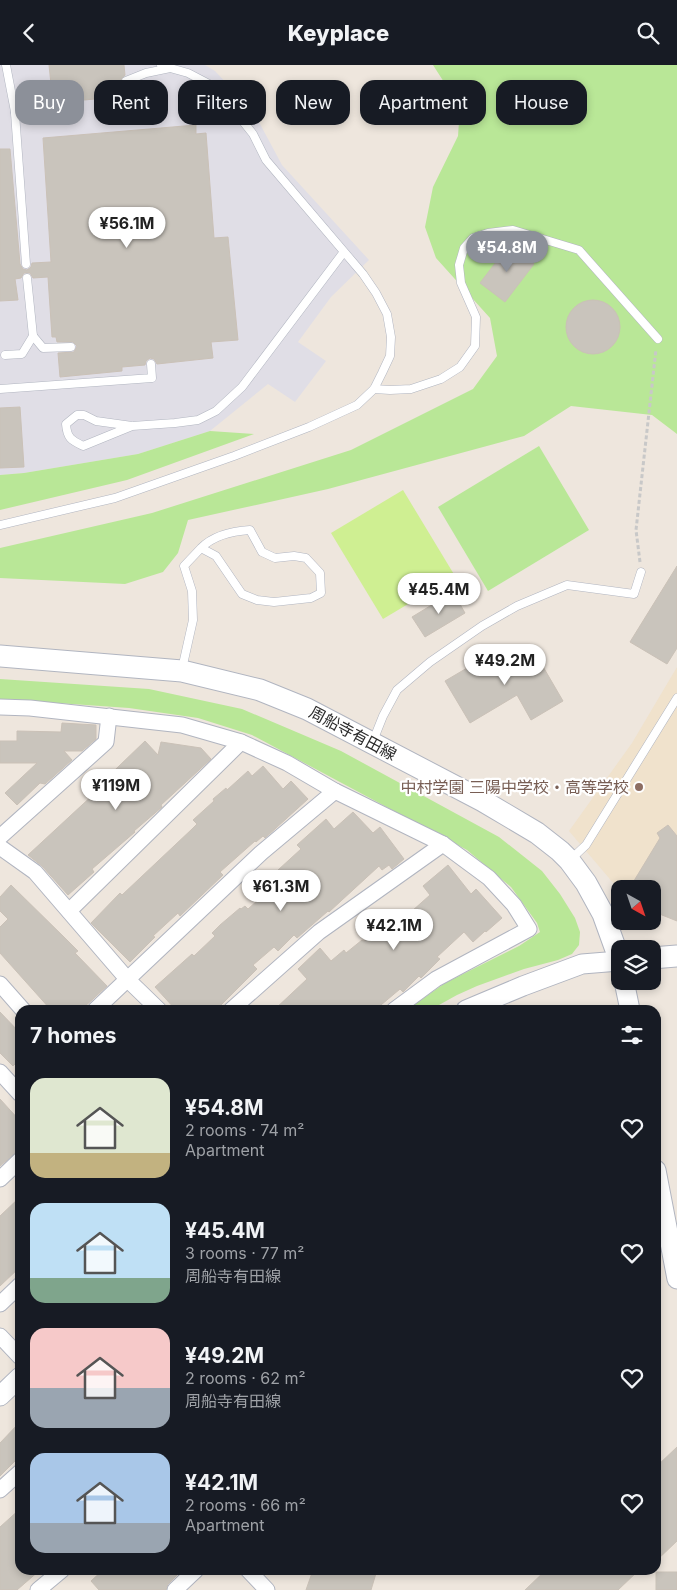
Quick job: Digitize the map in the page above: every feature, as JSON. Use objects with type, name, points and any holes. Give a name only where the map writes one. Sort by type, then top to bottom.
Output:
[{"type":"main road","name":"周船寺有田線","points":[[0,656],[182,671],[260,690],[307,709],[483,801],[536,833],[569,860],[586,883],[603,914],[612,940]]},
{"type":"main road","points":[[661,957],[677,956]]},
{"type":"street","points":[[0,707],[30,708],[182,725],[241,742],[287,763],[335,791],[443,844],[489,878],[514,905],[529,929],[436,979],[401,1005]]},
{"type":"street","points":[[0,837],[106,742],[109,716]]},
{"type":"street","points":[[69,911],[241,742]]},
{"type":"street","points":[[100,1005],[261,853],[335,791]]},
{"type":"street","points":[[237,1005],[319,933],[443,844]]},
{"type":"street","points":[[0,847],[35,872],[128,980],[154,1005]]},
{"type":"street","points":[[478,1005],[582,964],[611,966]]},
{"type":"street","points":[[0,984],[19,1005]]},
{"type":"street","points":[[626,990],[629,1005]]},
{"type":"street","points":[[0,1072],[15,1088]]},
{"type":"street","points":[[0,1179],[15,1166]]},
{"type":"street","points":[[661,1196],[677,1279]]},
{"type":"street","points":[[0,1304],[15,1290]]},
{"type":"street","points":[[0,1336],[15,1352]]},
{"type":"street","points":[[0,1396],[15,1382]]},
{"type":"street","points":[[0,1490],[15,1476]]},
{"type":"street","points":[[38,1590],[56,1575]]},
{"type":"street","points":[[175,1590],[191,1575]]},
{"type":"street","points":[[253,1575],[267,1590]]},
{"type":"lane","points":[[6,65],[15,113]]},
{"type":"lane","points":[[0,525],[115,498],[309,427],[357,405],[374,389],[390,356],[392,337],[387,315],[376,293],[266,161],[253,134],[233,109],[209,84],[188,73],[161,65]]},
{"type":"lane","points":[[128,80],[146,73],[170,68]]},
{"type":"lane","points":[[17,125],[26,264]]},
{"type":"lane","points":[[374,389],[390,391],[411,389],[442,379],[460,367],[475,346],[476,317],[461,283],[460,265],[464,247],[473,238],[488,233],[513,231],[579,251],[658,339]]},
{"type":"lane","points":[[132,426],[83,445],[70,440],[66,425],[77,415],[84,415],[96,421],[132,426],[198,420],[216,411],[242,387],[343,253]]},
{"type":"lane","points":[[28,278],[33,335],[43,348],[71,347]]},
{"type":"lane","points":[[5,355],[22,354],[33,335]]},
{"type":"lane","points":[[0,389],[152,378],[151,364]]},
{"type":"lane","points":[[182,671],[193,620],[192,591],[184,565],[201,548],[207,542],[233,531],[250,530],[262,552],[275,559],[294,556],[306,558],[320,573],[321,593],[311,599],[274,602],[249,597],[242,594],[216,556],[201,548]]},
{"type":"lane","points":[[372,743],[383,716],[397,690],[430,662],[482,626],[517,605],[568,585],[634,594],[641,572]]},
{"type":"lane","points":[[569,860],[586,845],[677,698]]},
{"type":"path","points":[[641,572],[636,530],[658,339]]},
{"type":"shaded area","points":[[0,65],[205,65],[215,71],[224,80],[178,80],[178,125],[261,125],[282,165],[369,260],[331,297],[298,342],[326,361],[295,402],[268,384],[210,431],[138,454],[24,473],[0,475]]},
{"type":"shaded area","name":"中村学園 三陽中学校・高等学校","points":[[677,667],[677,920],[661,914],[661,880],[611,880],[569,831],[632,743]]},
{"type":"green space","points":[[433,65],[677,65],[677,434],[652,415],[571,406],[524,436],[328,489],[188,520],[178,553],[163,572],[125,584],[0,578],[0,548],[152,513],[351,450],[473,389],[497,356],[490,318],[436,258],[425,227],[433,187],[458,136],[459,125],[486,125],[486,80],[443,80]]},
{"type":"green space","points":[[210,431],[254,434],[127,480],[0,510],[0,475],[24,473],[138,454]]},
{"type":"green space","points":[[539,446],[589,530],[488,591],[438,507]]},
{"type":"green space","points":[[403,490],[455,576],[383,619],[331,533]]},
{"type":"green space","points":[[0,679],[149,689],[242,709],[341,751],[499,837],[542,871],[560,894],[575,918],[580,932],[579,945],[572,954],[558,960],[524,969],[477,986],[439,1005],[414,1005],[445,983],[519,946],[540,932],[537,923],[511,887],[467,850],[252,735],[198,718],[129,708],[0,699]]},
{"type":"building","points":[[49,65],[124,65],[125,75],[121,80],[94,80],[94,99],[84,100],[84,80],[51,80]]},
{"type":"building","points":[[196,125],[196,134],[206,133],[214,238],[228,237],[238,340],[211,342],[213,358],[157,364],[154,359],[150,358],[146,361],[145,365],[122,367],[122,371],[60,377],[58,353],[74,352],[77,346],[73,342],[57,342],[56,337],[52,337],[48,277],[33,278],[30,273],[24,273],[21,278],[15,279],[18,300],[0,301],[0,149],[10,149],[20,264],[23,269],[27,270],[31,267],[32,263],[51,262],[43,138]]},
{"type":"building","points":[[509,245],[534,264],[505,302],[480,283]]},
{"type":"building","points":[[588,300],[598,300],[608,304],[616,312],[620,327],[616,342],[608,350],[598,354],[588,354],[578,350],[570,342],[566,332],[566,322],[570,312],[578,304]]},
{"type":"building","points":[[20,407],[24,467],[0,468],[0,408]]},
{"type":"building","points":[[677,566],[677,648],[667,664],[630,642]]},
{"type":"building","points":[[453,592],[465,613],[425,637],[412,617]]},
{"type":"building","points":[[531,646],[563,701],[531,720],[517,695],[470,723],[445,681],[484,658],[491,670]]},
{"type":"building","points":[[62,723],[96,725],[96,739],[82,751],[64,751],[72,760],[45,784],[40,783],[17,805],[5,793],[37,763],[0,763],[0,741],[17,741],[17,731],[61,732]]},
{"type":"building","points":[[145,741],[158,755],[161,742],[201,748],[211,759],[135,832],[92,869],[94,872],[68,895],[42,866],[28,855],[94,794],[92,792]]},
{"type":"building","points":[[263,766],[283,789],[291,781],[308,799],[265,838],[263,836],[255,841],[220,872],[223,875],[180,916],[178,913],[153,936],[155,937],[130,962],[91,923],[120,893],[122,895],[197,824],[193,820],[214,801],[213,799],[226,788],[227,790],[248,771],[252,776]]},
{"type":"building","points":[[353,812],[373,833],[380,827],[404,859],[392,869],[389,865],[382,870],[379,866],[329,912],[297,938],[294,935],[278,951],[274,947],[253,965],[257,969],[221,1005],[171,1005],[155,987],[192,954],[194,956],[215,936],[212,933],[240,908],[245,906],[248,909],[267,892],[264,889],[282,874],[278,870],[301,849],[297,845],[326,819],[334,829]]},
{"type":"building","points":[[668,825],[677,836],[677,921],[661,915],[661,880],[634,880],[660,838],[657,833]]},
{"type":"building","points":[[448,865],[471,894],[476,889],[502,918],[473,942],[464,932],[437,957],[440,959],[421,978],[419,976],[403,992],[400,989],[381,1005],[279,1005],[307,979],[298,969],[320,948],[331,961],[344,950],[346,953],[362,940],[364,941],[396,911],[403,919],[430,895],[423,886]]},
{"type":"building","points":[[11,885],[78,951],[75,953],[107,986],[86,1005],[47,1005],[0,953],[0,927],[8,919],[0,911],[0,897]]},
{"type":"building","points":[[0,1012],[15,1028],[15,1064],[13,1066],[0,1053]]},
{"type":"building","points":[[0,1099],[15,1116],[15,1153],[0,1166]]},
{"type":"building","points":[[15,1202],[15,1272],[0,1286],[0,1216]]},
{"type":"building","points":[[15,1427],[15,1461],[0,1476],[0,1443]]},
{"type":"building","points":[[677,1447],[677,1541],[661,1556],[661,1462]]},
{"type":"building","points":[[15,1514],[15,1575],[34,1575],[17,1590],[0,1590],[0,1527]]},
{"type":"building","points":[[661,1572],[677,1572],[677,1590],[656,1590],[656,1575],[661,1575]]},
{"type":"building","points":[[98,1575],[177,1575],[168,1584],[166,1590],[99,1590],[91,1581]]},
{"type":"building","points":[[311,1575],[376,1575],[371,1590],[306,1590]]},
{"type":"building","points":[[541,1575],[634,1575],[618,1590],[525,1590]]},
{"type":"place","name":"中村学園 三陽中学校・高等学校","points":[[639,787]]}]
